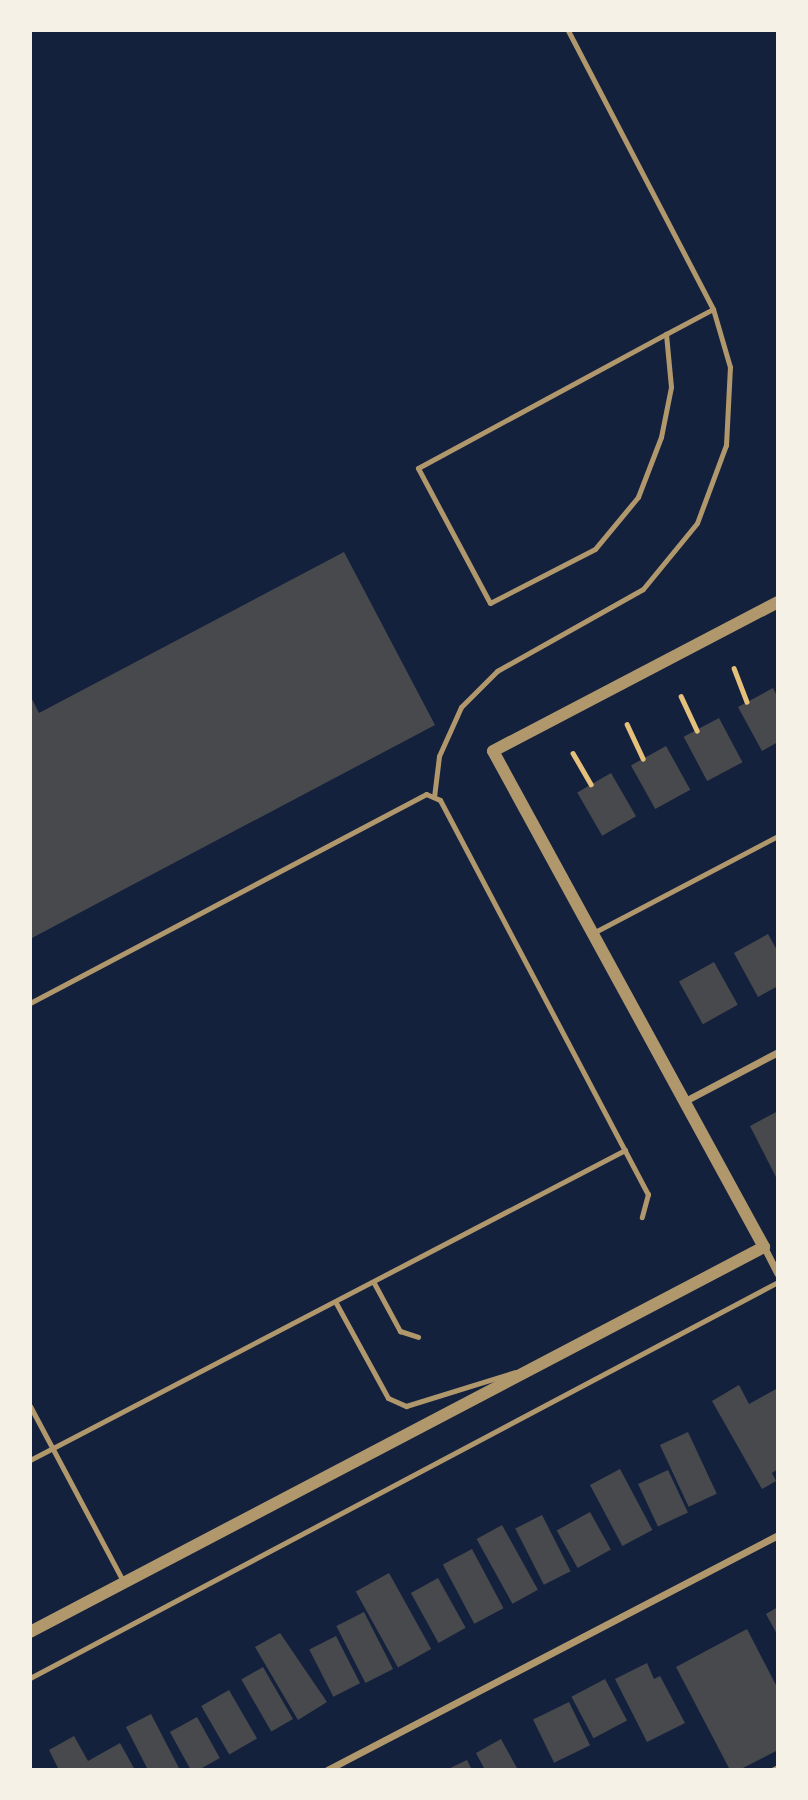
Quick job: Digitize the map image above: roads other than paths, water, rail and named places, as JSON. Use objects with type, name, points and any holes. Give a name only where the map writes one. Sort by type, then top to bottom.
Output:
[{"type":"street","points":[[778,602],[493,751],[778,1274]]},
{"type":"street","points":[[685,1101],[778,1052]]},
{"type":"street","points":[[30,1632],[764,1247]]},
{"type":"street","points":[[327,1770],[778,1535]]},
{"type":"lane","points":[[434,797],[439,756],[461,707],[497,671],[643,589],[698,523],[726,445],[730,367],[713,309],[568,30]]},
{"type":"lane","points":[[666,334],[671,387],[661,437],[638,497],[595,549],[490,603],[418,468],[666,334],[713,309]]},
{"type":"lane","points":[[30,1003],[426,793],[440,800],[648,1194],[642,1217]]},
{"type":"lane","points":[[593,933],[778,836]]},
{"type":"lane","points":[[30,1460],[336,1303],[625,1150]]},
{"type":"lane","points":[[30,1678],[778,1282]]},
{"type":"lane","points":[[374,1283],[400,1331],[418,1337]]},
{"type":"lane","points":[[336,1303],[388,1398],[406,1406],[536,1366]]},
{"type":"lane","points":[[30,1406],[124,1583]]},
{"type":"lane","points":[[772,1770],[778,1767]]}]
